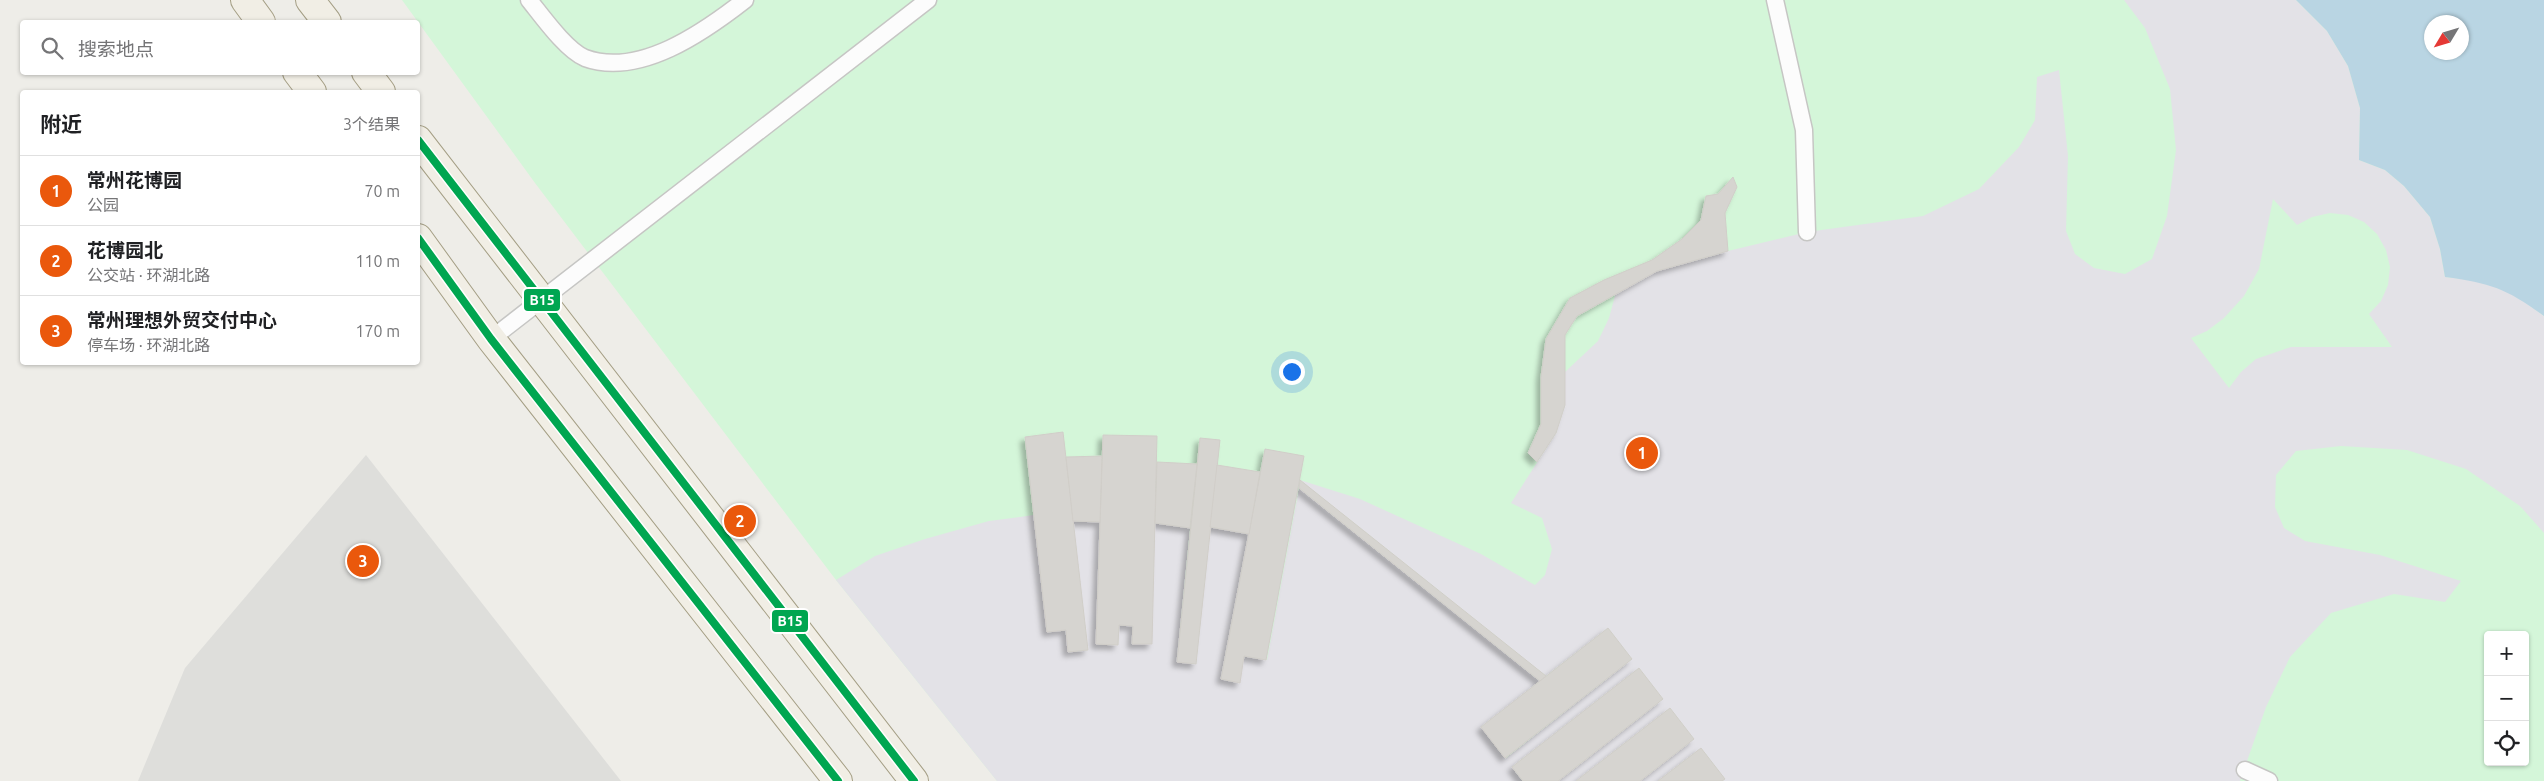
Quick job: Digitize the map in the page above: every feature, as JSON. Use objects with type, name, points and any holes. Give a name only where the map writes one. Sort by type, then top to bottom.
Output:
[{"type":"main road","points":[[245,0],[260,20]]},
{"type":"main road","points":[[310,0],[326,20]]},
{"type":"main road","points":[[300,75],[311,90]]},
{"type":"main road","points":[[368,75],[380,90]]},
{"type":"main road","points":[[420,143],[540,301],[914,781]]},
{"type":"main road","points":[[420,241],[491,339],[838,781]]},
{"type":"lane","points":[[529,0],[559,37],[584,57],[614,63],[650,58],[712,26],[745,0]]},
{"type":"lane","points":[[491,339],[928,0]]},
{"type":"lane","points":[[1775,0],[1804,130],[1807,232]]},
{"type":"lane","points":[[2244,770],[2269,781]]},
{"type":"green space","points":[[402,0],[2544,0],[2544,781],[997,781],[836,580],[535,183],[420,25],[420,20],[417,20]]},
{"type":"shaded area","points":[[2124,0],[2296,0],[2327,31],[2348,66],[2360,108],[2359,160],[2385,170],[2404,186],[2430,217],[2440,249],[2445,277],[2481,281],[2515,295],[2544,316],[2544,533],[2520,506],[2466,469],[2407,450],[2341,446],[2296,451],[2276,475],[2275,507],[2284,528],[2305,541],[2380,555],[2461,581],[2445,602],[2394,594],[2331,613],[2290,657],[2266,707],[2240,781],[1722,781],[1725,779],[1701,748],[1658,781],[1640,781],[1694,739],[1670,708],[1576,781],[1558,781],[1663,699],[1639,668],[1512,767],[1523,781],[997,781],[836,580],[875,556],[925,539],[989,521],[1034,515],[1047,631],[1066,630],[1069,652],[1088,650],[1073,521],[1100,522],[1096,644],[1118,645],[1119,625],[1133,626],[1132,644],[1151,644],[1155,523],[1190,528],[1177,661],[1196,664],[1210,527],[1249,534],[1221,679],[1239,682],[1244,656],[1267,660],[1299,488],[1540,681],[1481,727],[1506,758],[1632,659],[1608,628],[1546,676],[1300,480],[1360,499],[1481,554],[1535,585],[1545,575],[1552,549],[1542,518],[1511,503],[1556,433],[1565,405],[1565,372],[1598,341],[1609,318],[1616,292],[1657,271],[1728,251],[1807,232],[1923,216],[1979,189],[2019,147],[2035,120],[2037,77],[2059,70],[2068,156],[2066,231],[2075,254],[2094,268],[2125,274],[2152,259],[2167,216],[2176,150],[2170,89],[2145,28]],"holes":[[[2273,199],[2297,225],[2312,217],[2330,213],[2348,215],[2364,222],[2377,234],[2386,250],[2390,267],[2388,285],[2381,301],[2369,314],[2392,347],[2291,347],[2256,359],[2241,372],[2229,388],[2191,338],[2207,331],[2224,318],[2244,296],[2259,269]]]},
{"type":"shaded area","points":[[366,455],[621,781],[138,781],[185,668]]},
{"type":"water","points":[[2296,0],[2544,0],[2544,316],[2509,293],[2475,282],[2445,277],[2440,249],[2430,217],[2404,186],[2385,170],[2359,160],[2360,108],[2348,66],[2327,31]]},
{"type":"building","points":[[1733,177],[1737,187],[1725,213],[1728,251],[1657,271],[1577,316],[1565,335],[1565,405],[1556,433],[1537,462],[1528,453],[1541,424],[1541,377],[1546,339],[1570,298],[1604,280],[1652,260],[1682,239],[1701,220],[1706,196],[1718,194]]},
{"type":"building","points":[[1063,432],[1088,650],[1068,652],[1066,630],[1047,632],[1025,437]]},
{"type":"building","points":[[1103,435],[1157,436],[1152,644],[1132,644],[1133,626],[1119,625],[1118,645],[1096,644]]},
{"type":"building","points":[[1200,438],[1220,440],[1196,664],[1177,662]]},
{"type":"building","points":[[1265,449],[1304,456],[1266,660],[1244,656],[1240,683],[1221,679]]},
{"type":"building","points":[[1102,456],[1100,522],[1073,521],[1066,457]]},
{"type":"building","points":[[1157,462],[1197,464],[1190,528],[1155,523]]},
{"type":"building","points":[[1217,465],[1260,472],[1249,534],[1210,527]]},
{"type":"building","points":[[1300,480],[1546,676],[1540,681],[1299,488]]},
{"type":"building","points":[[1608,628],[1632,659],[1505,758],[1481,727]]},
{"type":"building","points":[[1639,668],[1663,699],[1558,781],[1523,781],[1512,767]]},
{"type":"building","points":[[1670,708],[1694,739],[1640,781],[1576,781]]},
{"type":"building","points":[[1701,748],[1725,779],[1722,781],[1658,781]]},
{"type":"transit line","name":"B15","points":[[420,143],[914,781]]},
{"type":"transit line","name":"B15","points":[[420,241],[491,339],[838,781]]},
{"type":"place","name":"常州花博园","points":[[1642,453]]},
{"type":"place","name":"花博园北","points":[[740,521]]},
{"type":"place","name":"常州理想外贸交付中心","points":[[363,561]]}]
